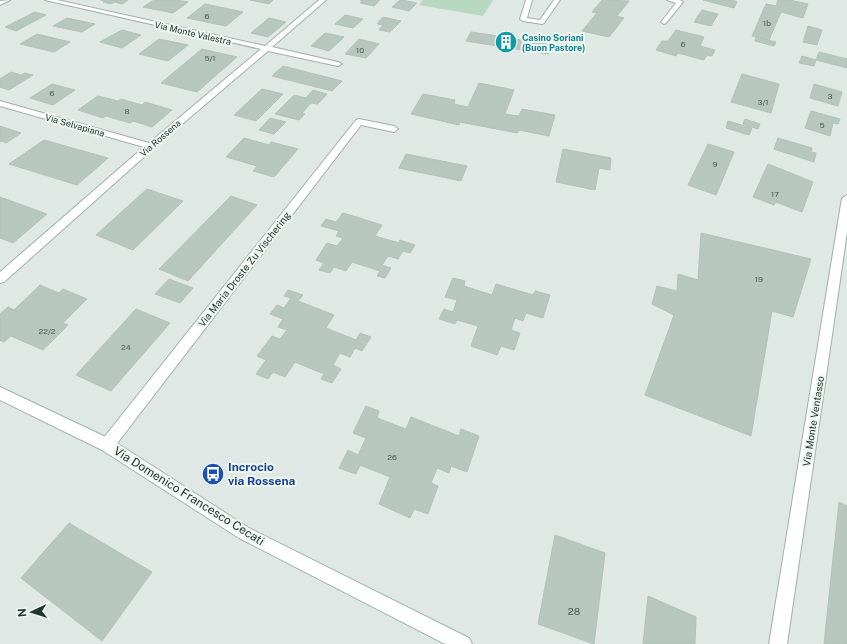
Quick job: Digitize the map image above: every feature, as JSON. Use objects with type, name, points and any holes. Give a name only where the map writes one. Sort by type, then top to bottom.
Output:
[{"type":"street","points":[[0,3],[7,0]]},
{"type":"street","name":"Via Monte Valestra","points":[[48,0],[338,64]]},
{"type":"street","name":"Via Rossena","points":[[0,279],[151,146],[323,0]]},
{"type":"street","points":[[529,0],[523,20],[542,22],[557,0]]},
{"type":"street","points":[[664,22],[680,2],[670,0]]},
{"type":"street","name":"Via Selvapiana","points":[[0,103],[151,146]]},
{"type":"street","name":"Via Maria Droste Zu Vischering","points":[[107,445],[359,122],[394,129]]},
{"type":"street","name":"Via Monte Ventasso","points":[[778,644],[847,198]]},
{"type":"street","name":"Via Domenico Francesco Cecati","points":[[0,393],[107,445],[244,533],[463,644]]},
{"type":"green space","points":[[423,0],[493,0],[483,16],[419,5]]},
{"type":"building","points":[[101,0],[128,0],[122,4],[115,2],[111,4]]},
{"type":"building","points":[[154,0],[176,0],[188,2],[173,13],[143,7]]},
{"type":"building","points":[[250,0],[273,0],[269,4]]},
{"type":"building","points":[[360,0],[380,0],[374,6],[360,3],[362,1]]},
{"type":"building","points":[[400,0],[417,3],[409,11],[392,7]]},
{"type":"building","points":[[602,0],[629,1],[617,16],[624,18],[609,37],[582,31],[597,13],[592,12]]},
{"type":"building","points":[[703,0],[732,0],[737,2],[734,8]]},
{"type":"building","points":[[778,0],[790,0],[808,4],[803,18],[781,12],[769,40],[752,36],[766,4],[776,6]]},
{"type":"building","points":[[205,4],[243,12],[226,26],[187,18]]},
{"type":"building","points":[[702,10],[718,14],[711,26],[694,22]]},
{"type":"building","points":[[35,12],[46,15],[16,31],[5,27]]},
{"type":"building","points":[[345,15],[363,19],[353,28],[335,24]]},
{"type":"building","points":[[383,17],[401,21],[390,32],[379,30],[383,25],[377,24]]},
{"type":"building","points":[[67,18],[95,24],[82,32],[53,26]]},
{"type":"building","points":[[269,18],[286,22],[268,37],[251,33]]},
{"type":"building","points":[[808,26],[822,30],[817,45],[803,42]]},
{"type":"building","points":[[122,30],[141,35],[122,48],[100,42]]},
{"type":"building","points":[[676,30],[704,37],[700,46],[715,50],[712,56],[707,55],[704,60],[678,53],[676,56],[656,50],[662,41],[668,41]]},
{"type":"building","name":"Casino Soriani (Buon Pastore)","points":[[471,32],[551,45],[548,54],[466,41]]},
{"type":"building","points":[[325,33],[344,37],[329,51],[311,46]]},
{"type":"building","points":[[37,34],[70,42],[54,52],[20,44]]},
{"type":"building","points":[[756,37],[776,42],[774,46],[755,41]]},
{"type":"building","points":[[159,39],[188,45],[168,61],[139,54]]},
{"type":"building","points":[[359,39],[379,44],[366,58],[345,54]]},
{"type":"building","points":[[202,49],[237,57],[197,92],[161,83]]},
{"type":"building","points":[[819,52],[847,59],[847,68],[816,60]]},
{"type":"building","points":[[802,56],[816,60],[814,66],[799,63]]},
{"type":"building","points":[[283,66],[342,81],[332,91],[272,76]]},
{"type":"building","points":[[11,72],[21,75],[25,73],[33,75],[9,90],[0,87],[0,79]]},
{"type":"building","points":[[742,74],[779,84],[771,113],[731,102]]},
{"type":"building","points":[[479,83],[514,90],[505,114],[519,116],[522,109],[555,115],[549,136],[519,130],[517,133],[460,122],[459,125],[411,114],[423,94],[455,100],[454,104],[468,107]]},
{"type":"building","points":[[52,84],[75,90],[53,105],[30,98]]},
{"type":"building","points":[[814,84],[842,92],[838,106],[810,98]]},
{"type":"building","points":[[262,89],[283,94],[256,121],[234,115]]},
{"type":"building","points":[[313,90],[327,94],[318,104],[311,103],[302,113],[305,114],[299,120],[275,114],[294,95],[306,98]]},
{"type":"building","points":[[98,96],[118,101],[121,99],[142,105],[145,102],[172,110],[152,127],[133,121],[130,123],[106,116],[103,118],[78,110]]},
{"type":"building","points":[[811,111],[840,119],[838,124],[833,123],[830,136],[805,128]]},
{"type":"building","points":[[270,118],[286,122],[274,134],[259,130]]},
{"type":"building","points":[[745,119],[760,124],[758,129],[743,124]]},
{"type":"building","points":[[728,121],[752,128],[749,135],[726,128]]},
{"type":"building","points":[[0,126],[21,133],[6,143],[2,141],[0,142]]},
{"type":"building","points":[[244,138],[269,145],[271,142],[298,149],[274,177],[253,171],[257,166],[226,157]]},
{"type":"building","points":[[778,138],[812,148],[811,152],[816,153],[814,162],[774,149]]},
{"type":"building","points":[[44,140],[108,158],[77,185],[9,164]]},
{"type":"building","points":[[708,144],[734,152],[716,195],[688,185]]},
{"type":"building","points":[[563,149],[611,158],[610,170],[599,168],[595,190],[556,182]]},
{"type":"building","points":[[406,154],[467,166],[461,181],[399,168]]},
{"type":"building","points":[[768,164],[813,182],[802,212],[776,202],[774,205],[753,197]]},
{"type":"building","points":[[147,189],[183,201],[133,250],[96,235]]},
{"type":"building","points":[[231,196],[257,205],[188,281],[159,269]]},
{"type":"building","points":[[0,197],[47,214],[13,243],[0,238]]},
{"type":"building","points":[[343,213],[382,225],[375,236],[399,243],[400,240],[415,245],[410,253],[403,251],[398,259],[388,256],[382,265],[391,268],[385,278],[377,276],[380,271],[352,262],[346,271],[334,267],[330,273],[319,270],[324,263],[316,260],[327,243],[337,246],[343,238],[336,236],[339,231],[321,226],[326,219],[336,222]]},
{"type":"building","points":[[701,233],[811,259],[793,317],[772,311],[751,436],[645,395],[674,315],[652,304],[657,286],[677,291],[678,274],[698,280]]},
{"type":"building","points":[[453,278],[465,281],[464,286],[492,295],[496,284],[533,295],[535,291],[550,295],[543,318],[526,313],[523,321],[515,318],[511,330],[520,333],[514,350],[501,346],[497,355],[471,346],[478,326],[457,320],[455,324],[439,319],[444,309],[453,312],[457,300],[445,297]]},
{"type":"building","points":[[169,279],[193,288],[180,303],[155,294]]},
{"type":"building","points":[[40,285],[59,293],[63,289],[87,299],[63,323],[68,325],[43,350],[11,336],[4,342],[0,340],[0,314],[8,307],[14,310]]},
{"type":"building","points":[[288,290],[303,295],[298,301],[334,315],[326,328],[356,340],[360,333],[371,337],[362,351],[355,348],[350,357],[340,353],[333,365],[341,369],[332,383],[321,379],[324,374],[295,362],[285,377],[273,372],[268,379],[256,374],[266,360],[257,356],[272,336],[280,339],[287,330],[278,327],[283,319],[270,314],[277,305],[284,308],[291,298],[284,296]]},
{"type":"building","points":[[136,309],[170,323],[111,391],[76,375]]},
{"type":"building","points":[[366,406],[379,411],[377,418],[406,429],[411,417],[459,436],[461,429],[479,436],[467,472],[451,466],[449,473],[437,468],[431,483],[438,486],[428,514],[414,509],[410,518],[379,504],[390,477],[360,465],[356,474],[339,468],[348,450],[358,455],[366,438],[353,433]]},
{"type":"building","points":[[839,502],[847,506],[847,644],[824,644]]},
{"type":"building","points":[[69,523],[152,572],[102,641],[21,578]]},
{"type":"building","points":[[555,535],[605,553],[594,644],[538,624]]},
{"type":"building","points":[[648,596],[696,617],[695,644],[643,644]]},
{"type":"place","name":"Casino Soriani (Buon Pastore)","points":[[506,42]]},
{"type":"place","name":"Incrocio via Rossena","points":[[213,474]]}]
